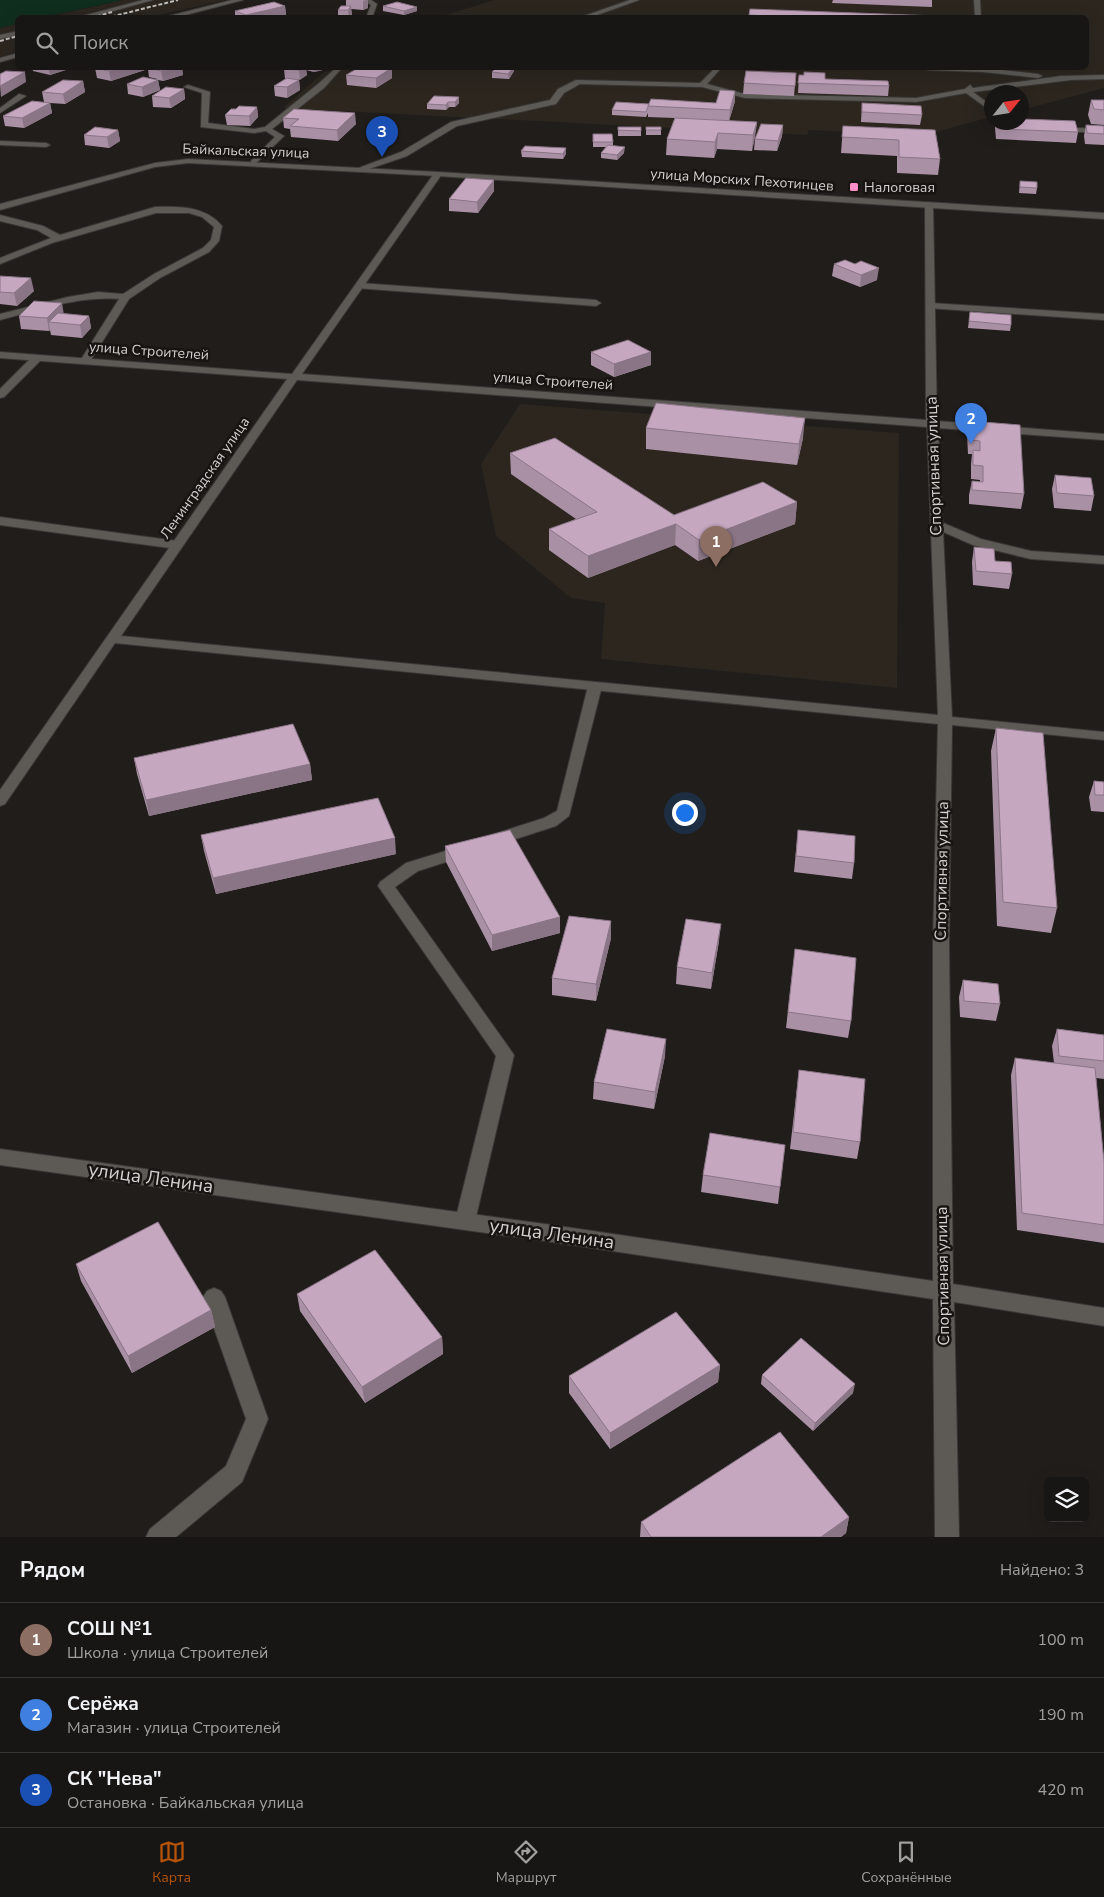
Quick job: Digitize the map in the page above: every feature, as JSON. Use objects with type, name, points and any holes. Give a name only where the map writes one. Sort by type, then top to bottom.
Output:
[{"type":"street","points":[[90,15],[150,0]]},
{"type":"street","points":[[177,15],[240,0]]},
{"type":"street","points":[[367,0],[374,4],[369,15]]},
{"type":"street","points":[[590,15],[636,0]]},
{"type":"street","points":[[977,0],[978,15]]},
{"type":"street","points":[[0,38],[15,34]]},
{"type":"street","points":[[0,60],[15,56]]},
{"type":"street","points":[[267,130],[321,86],[337,70]]},
{"type":"street","points":[[702,85],[716,70]]},
{"type":"street","points":[[978,77],[982,70]]},
{"type":"street","points":[[991,70],[1051,78],[1104,76]]},
{"type":"street","points":[[360,170],[404,154],[454,124],[552,102],[560,91],[579,82],[702,85],[745,96],[916,100],[967,91],[1070,78]]},
{"type":"street","points":[[967,91],[973,84]]},
{"type":"street","points":[[188,87],[206,92],[204,125],[254,131],[267,130],[280,136],[254,163]]},
{"type":"street","points":[[967,91],[984,104]]},
{"type":"street","points":[[0,110],[22,96]]},
{"type":"street","points":[[1051,128],[1104,131]]},
{"type":"street","points":[[0,143],[46,145]]},
{"type":"street","name":"Байкальская улица","points":[[0,207],[156,165],[188,161],[438,174]]},
{"type":"street","name":"улица Морских Пехотинцев","points":[[438,174],[1104,216]]},
{"type":"street","name":"Ленинградская улица","points":[[0,801],[177,545],[438,174]]},
{"type":"street","name":"Спортивная улица","points":[[929,206],[932,424],[945,720],[941,942],[943,1291],[947,1537]]},
{"type":"street","points":[[0,261],[60,238],[155,210],[172,208],[200,213],[218,226],[215,241],[206,250],[157,276],[125,297],[85,361]]},
{"type":"street","points":[[0,218],[40,228],[60,238]]},
{"type":"street","points":[[358,286],[596,303]]},
{"type":"street","points":[[0,317],[68,300],[98,295],[125,297]]},
{"type":"street","points":[[930,306],[1104,317]]},
{"type":"street","name":"улица Строителей","points":[[0,355],[1104,437]]},
{"type":"street","points":[[0,395],[37,358]]},
{"type":"street","points":[[0,520],[177,545]]},
{"type":"street","points":[[936,524],[977,542],[1031,555],[1104,560]]},
{"type":"street","points":[[112,639],[1104,736]]},
{"type":"street","points":[[465,1222],[505,1056],[386,886],[412,867],[550,822],[564,813],[595,686]]},
{"type":"street","name":"улица Ленина","points":[[0,1157],[943,1291],[1104,1317]]},
{"type":"street","points":[[158,1537],[234,1474],[257,1419],[214,1297]]},
{"type":"shaded area","points":[[123,0],[226,0],[158,15],[57,15]]},
{"type":"shaded area","points":[[494,0],[1104,0],[1104,88],[1029,108],[1029,85],[984,85],[984,119],[925,135],[809,130],[807,135],[283,108],[324,72],[338,70],[1089,70],[1089,15],[446,15]]},
{"type":"shaded area","points":[[15,24],[15,53],[0,57],[0,28]]},
{"type":"shaded area","points":[[520,404],[899,433],[897,688],[601,659],[605,603],[571,598],[496,536],[481,464]]},
{"type":"green space","points":[[0,0],[123,0],[53,15],[15,15],[15,24],[0,28]]},
{"type":"building","points":[[274,2],[285,6],[246,15],[235,11]]},
{"type":"building","points":[[397,2],[417,7],[404,11],[383,6]]},
{"type":"building","points":[[341,6],[351,6],[348,10],[338,10]]},
{"type":"building","points":[[750,9],[910,15],[749,15]]},
{"type":"building","points":[[355,70],[389,70],[376,78],[346,75]]},
{"type":"building","points":[[494,70],[511,70],[508,74],[492,72]]},
{"type":"building","points":[[6,71],[25,72],[0,86],[0,74]]},
{"type":"building","points":[[746,71],[796,73],[795,86],[744,83]]},
{"type":"building","points":[[804,72],[825,73],[825,79],[888,81],[889,86],[798,83],[799,75],[804,75]]},
{"type":"building","points":[[143,77],[158,80],[142,87],[127,84]]},
{"type":"building","points":[[287,78],[299,80],[287,87],[274,86]]},
{"type":"building","points":[[63,80],[83,81],[63,94],[42,92]]},
{"type":"building","points":[[166,87],[184,89],[169,98],[152,96]]},
{"type":"building","points":[[720,90],[735,91],[730,110],[648,106],[651,99],[716,103]]},
{"type":"building","points":[[434,96],[459,97],[455,102],[448,102],[446,105],[427,104]]},
{"type":"building","points":[[1091,100],[1104,100],[1104,110],[1094,109]]},
{"type":"building","points":[[32,101],[50,103],[22,118],[3,116]]},
{"type":"building","points":[[616,102],[649,104],[646,112],[612,110]]},
{"type":"building","points":[[862,103],[921,106],[922,115],[862,112]]},
{"type":"building","points":[[239,106],[257,107],[249,116],[225,115],[231,109],[236,109]]},
{"type":"building","points":[[294,109],[355,113],[337,130],[290,126],[299,119],[283,118]]},
{"type":"building","points":[[675,118],[757,122],[753,135],[718,133],[715,142],[667,139]]},
{"type":"building","points":[[1029,119],[1075,121],[1078,132],[1025,130],[1029,130]]},
{"type":"building","points":[[761,124],[783,125],[778,141],[755,139]]},
{"type":"building","points":[[1086,125],[1104,126],[1104,134],[1087,133]]},
{"type":"building","points":[[843,126],[935,130],[940,159],[899,157],[899,140],[842,137]]},
{"type":"building","points":[[95,127],[118,130],[107,137],[84,135]]},
{"type":"building","points":[[618,127],[641,127],[641,131],[618,130]]},
{"type":"building","points":[[646,127],[661,127],[661,130],[646,130]]},
{"type":"building","points":[[593,134],[612,134],[613,142],[593,142]]},
{"type":"building","points":[[608,145],[625,147],[617,155],[601,153]]},
{"type":"building","points":[[525,146],[566,148],[563,154],[521,151]]},
{"type":"building","points":[[466,178],[494,180],[477,202],[449,199]]},
{"type":"building","points":[[1020,181],[1037,182],[1037,188],[1020,187]]},
{"type":"building","points":[[845,260],[855,264],[861,261],[879,268],[861,275],[834,264]]},
{"type":"building","points":[[0,276],[31,278],[14,293],[0,292]]},
{"type":"building","points":[[34,301],[62,303],[47,318],[19,316]]},
{"type":"building","points":[[970,312],[1011,315],[1011,325],[969,321]]},
{"type":"building","points":[[58,313],[89,316],[80,325],[49,322]]},
{"type":"building","points":[[628,340],[651,352],[614,364],[591,352]]},
{"type":"building","points":[[656,403],[805,418],[799,444],[646,428]]},
{"type":"building","points":[[970,421],[1020,425],[1024,494],[972,490],[972,481],[983,482],[983,466],[973,465],[973,450],[980,451],[980,441],[970,440]]},
{"type":"building","points":[[555,438],[674,515],[763,482],[797,502],[699,540],[676,524],[588,556],[549,529],[597,512],[510,453]]},
{"type":"building","points":[[1055,475],[1091,478],[1094,496],[1057,493]]},
{"type":"building","points":[[974,547],[994,549],[995,561],[1011,562],[1012,574],[976,571]]},
{"type":"building","points":[[293,724],[310,764],[146,800],[134,758]]},
{"type":"building","points":[[996,728],[1043,733],[1057,908],[1003,902]]},
{"type":"building","points":[[1094,781],[1104,782],[1104,795],[1095,795]]},
{"type":"building","points":[[378,798],[395,838],[213,878],[201,835]]},
{"type":"building","points":[[510,830],[560,917],[492,935],[445,846]]},
{"type":"building","points":[[798,830],[855,836],[854,863],[796,856]]},
{"type":"building","points":[[569,916],[611,921],[596,984],[552,978]]},
{"type":"building","points":[[686,919],[721,924],[712,973],[677,967]]},
{"type":"building","points":[[795,949],[856,958],[851,1021],[788,1012]]},
{"type":"building","points":[[963,980],[998,984],[1000,1004],[964,1001]]},
{"type":"building","points":[[607,1029],[666,1039],[655,1092],[594,1082]]},
{"type":"building","points":[[1057,1029],[1104,1035],[1104,1061],[1059,1056]]},
{"type":"building","points":[[1015,1058],[1095,1068],[1104,1162],[1104,1225],[1022,1213]]},
{"type":"building","points":[[799,1070],[865,1079],[860,1142],[793,1132]]},
{"type":"building","points":[[710,1133],[785,1145],[780,1187],[703,1175]]},
{"type":"building","points":[[158,1222],[211,1310],[128,1356],[76,1264]]},
{"type":"building","points":[[375,1250],[442,1337],[362,1387],[297,1294]]},
{"type":"building","points":[[676,1312],[720,1365],[610,1433],[569,1376]]},
{"type":"building","points":[[801,1338],[855,1384],[815,1423],[762,1375]]},
{"type":"building","points":[[780,1432],[849,1517],[821,1537],[651,1537],[641,1522]]},
{"type":"railway","points":[[118,15],[178,0]]},
{"type":"railway","points":[[102,15],[112,12]]},
{"type":"railway","points":[[0,41],[15,37]]},
{"type":"place","name":"СК \"Нева\"","points":[[382,157]]},
{"type":"place","name":"Налоговая","points":[[854,187]]},
{"type":"place","name":"Серёжа","points":[[971,444]]},
{"type":"place","name":"СОШ №1","points":[[716,567]]}]
